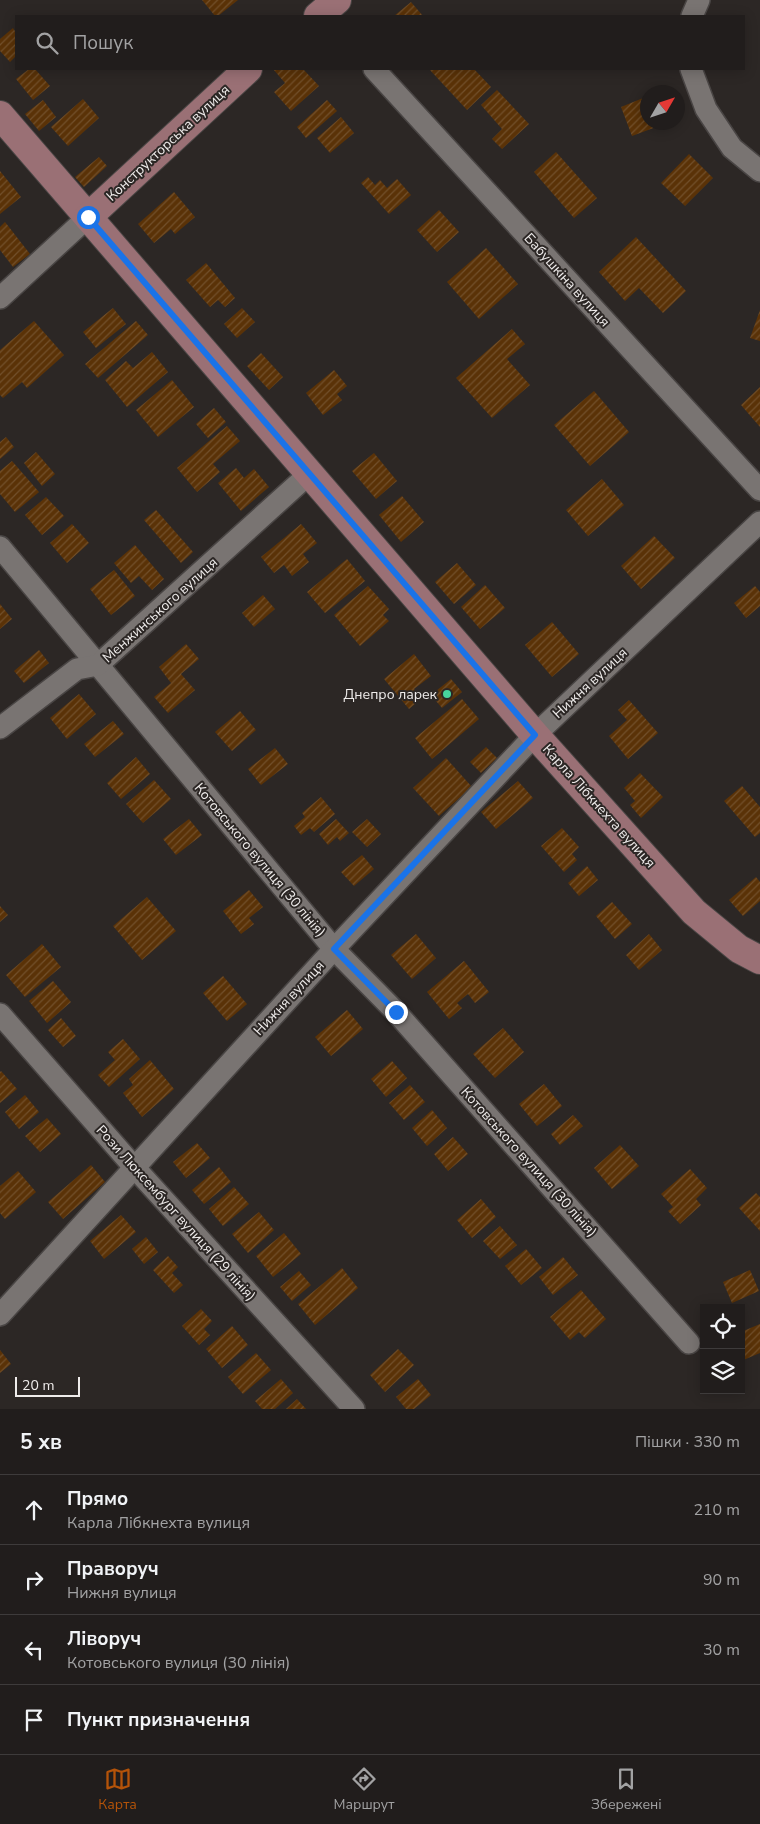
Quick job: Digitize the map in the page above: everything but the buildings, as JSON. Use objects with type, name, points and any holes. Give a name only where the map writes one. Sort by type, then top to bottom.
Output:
[{"type":"street","points":[[692,15],[699,0]]},
{"type":"street","name":"Конструкторська вулиця","points":[[0,298],[247,70]]},
{"type":"street","name":"Бабушкіна вулиця","points":[[375,70],[760,490]]},
{"type":"street","points":[[692,70],[706,110],[732,148],[760,171]]},
{"type":"street","name":"Карла Лібкнехта вулиця","points":[[0,115],[535,735],[694,912],[739,949],[760,960]]},
{"type":"street","name":"Менжинського вулиця","points":[[0,728],[77,669],[98,665],[309,474]]},
{"type":"street","name":"Нижня вулиця","points":[[0,1315],[334,949],[535,735],[760,522]]},
{"type":"street","name":"Котовського вулиця (30 лiнiя)","points":[[0,547],[334,949],[396,1012],[689,1343]]},
{"type":"street","name":"Рози Люксембург вулиця (29 лiнiя)","points":[[0,1014],[134,1167],[354,1409]]},
{"type":"place","name":"Днепро ларек","points":[[447,694]]},
{"type":"route","points":[[88,217],[535,735],[334,949],[396,1012]]}]
